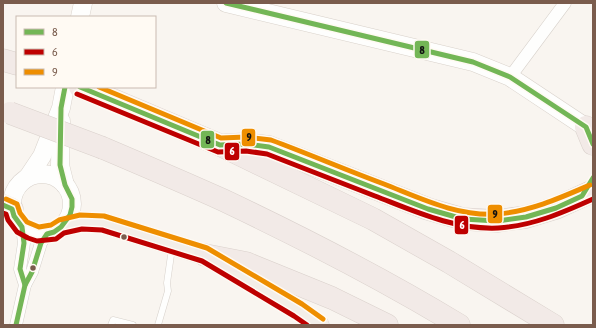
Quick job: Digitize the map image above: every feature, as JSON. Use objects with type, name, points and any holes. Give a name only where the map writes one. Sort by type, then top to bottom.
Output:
[{"type":"highway","points":[[3,60],[16,64]]},
{"type":"highway","points":[[83,88],[220,146],[373,219],[449,262],[553,325]]},
{"type":"highway","points":[[7,111],[103,148],[222,200],[314,245],[412,296],[459,325]]},
{"type":"highway","points":[[220,146],[246,144],[269,147],[428,209],[463,219],[497,221],[526,217],[556,208],[589,189]]},
{"type":"highway","points":[[205,255],[246,263],[332,298],[387,325]]},
{"type":"main road","points":[[80,16],[83,3]]},
{"type":"main road","points":[[226,3],[474,62],[510,76],[591,135]]},
{"type":"main road","points":[[54,230],[70,215],[72,207],[72,199],[65,185],[60,165],[61,108],[65,88]]},
{"type":"main road","points":[[61,108],[42,156],[28,177],[17,186],[13,193],[12,214],[31,232],[39,234],[82,222],[103,223],[205,255],[298,310],[319,325]]},
{"type":"main road","points":[[28,177],[37,174],[45,174],[60,179],[65,185]]},
{"type":"street","points":[[510,76],[565,3]]},
{"type":"street","points":[[12,214],[24,243],[20,269],[25,285]]},
{"type":"street","points":[[16,325],[25,285],[32,272],[41,243],[54,230]]},
{"type":"lane","points":[[158,325],[168,292],[167,283],[173,245]]},
{"type":"lane","points":[[111,325],[113,320],[134,325]]},
{"type":"transit line","name":"8","points":[[226,3],[473,62],[510,77],[586,127],[593,144]]},
{"type":"transit line","name":"8","points":[[16,325],[25,285],[32,272],[41,243],[47,234],[54,232],[61,227],[70,215],[72,207],[72,199],[65,185],[60,165],[61,108],[65,88]]},
{"type":"transit line","name":"8","points":[[82,88],[220,145],[246,144],[269,147],[428,209],[463,219],[497,221],[526,217],[556,208],[582,196],[593,178]]},
{"type":"transit line","name":"9","points":[[101,88],[221,138],[246,137],[271,140],[425,200],[468,213],[498,214],[522,210],[556,199],[590,185]]},
{"type":"transit line","name":"6","points":[[77,94],[218,152],[246,151],[267,154],[420,213],[450,223],[482,228],[523,225],[558,214],[593,199]]},
{"type":"transit line","name":"9","points":[[6,199],[17,204],[20,213],[27,222],[39,227],[51,225],[59,220],[80,215],[104,216],[207,248],[302,304],[323,319]]},
{"type":"transit line","name":"8","points":[[3,205],[12,209],[14,216],[22,227],[24,243],[20,269],[25,285]]},
{"type":"transit line","name":"6","points":[[3,213],[6,214],[8,220],[17,232],[37,241],[56,239],[64,233],[82,229],[102,230],[202,261],[307,325]]}]
